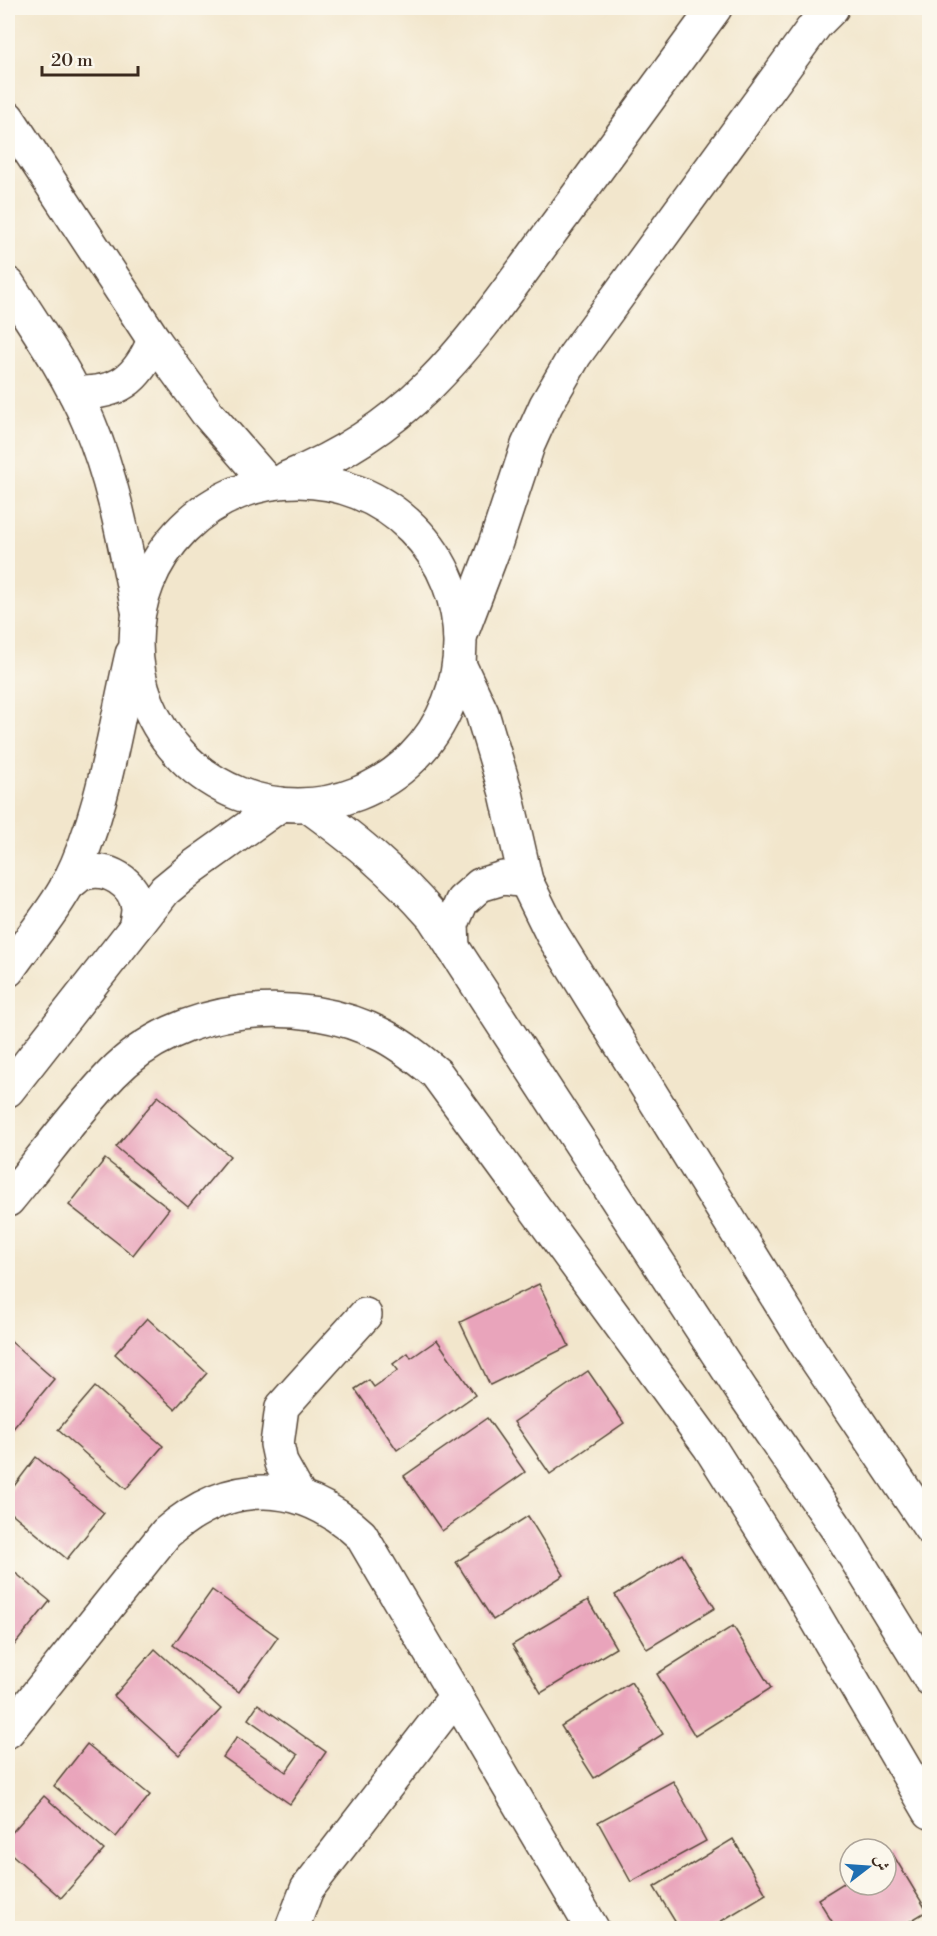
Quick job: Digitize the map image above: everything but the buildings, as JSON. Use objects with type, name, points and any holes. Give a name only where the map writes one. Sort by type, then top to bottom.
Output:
[{"type":"street","points":[[8,970],[67,885],[87,840],[99,799],[146,586],[158,561],[174,538],[216,503],[241,491],[318,466],[355,446],[412,403],[438,378],[484,323],[715,8]]},
{"type":"street","points":[[8,284],[55,356],[75,393],[89,423],[111,483],[138,621],[137,657],[142,684],[152,710],[177,749],[204,775],[228,789],[254,799],[294,805],[335,801],[362,793],[387,780],[408,763],[427,742],[442,718],[453,692],[460,651],[528,445],[570,365],[816,24],[832,8]]},
{"type":"street","points":[[8,118],[154,340],[207,413],[273,482],[323,483],[358,492],[382,503],[404,519],[422,538],[442,568],[457,610],[460,651],[482,713],[506,793],[526,881],[552,934],[587,995],[808,1347],[930,1528]]},
{"type":"street","points":[[75,393],[96,394],[134,376],[146,360],[154,340]]},
{"type":"street","points":[[8,1090],[165,890],[183,874],[294,805]]},
{"type":"street","points":[[294,805],[357,842],[398,877],[433,917],[742,1391],[842,1536],[930,1679]]},
{"type":"street","points":[[67,885],[82,874],[101,872],[119,878],[132,891],[138,909],[135,928]]},
{"type":"street","points":[[453,948],[452,924],[462,901],[480,885],[503,878],[526,881]]},
{"type":"street","points":[[8,1200],[113,1073],[137,1053],[194,1024],[257,1011],[300,1012],[353,1023],[383,1036],[411,1053],[436,1073],[709,1446],[798,1587],[930,1812]]},
{"type":"street","points":[[300,1497],[281,1463],[277,1444],[282,1407],[365,1316]]},
{"type":"street","points":[[8,1731],[166,1533],[185,1517],[205,1505],[252,1492],[277,1492],[300,1497],[344,1518],[362,1535],[592,1929]]},
{"type":"street","points":[[292,1929],[307,1889],[456,1696]]}]
